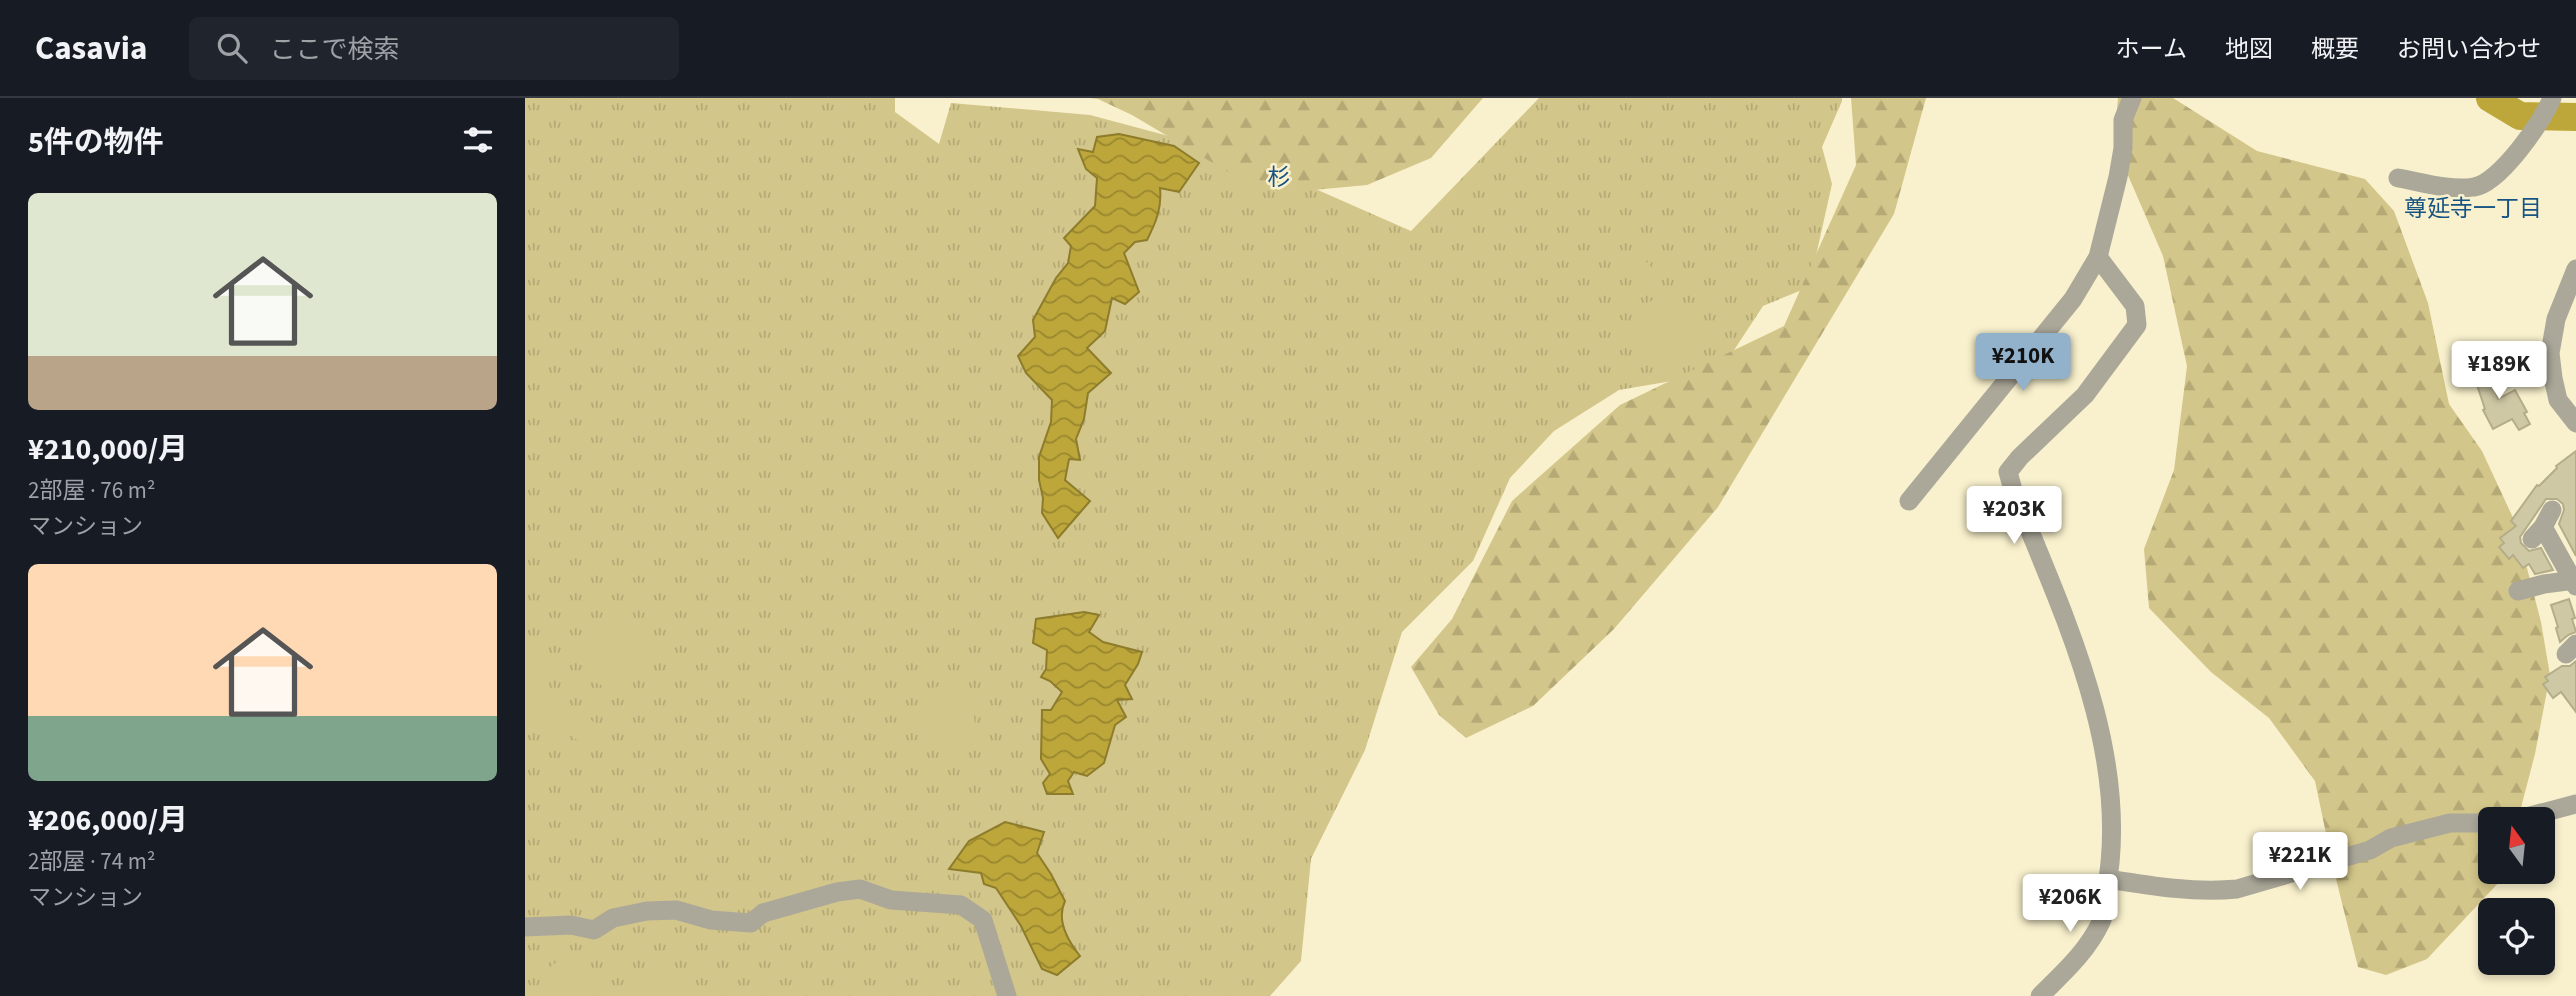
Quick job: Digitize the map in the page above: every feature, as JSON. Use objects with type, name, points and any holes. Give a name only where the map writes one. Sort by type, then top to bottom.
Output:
[{"type":"street","points":[[1909,500],[2073,299],[2098,257],[2119,177],[2123,120],[2132,98]]},
{"type":"street","points":[[2398,178],[2462,188],[2477,187],[2490,181],[2528,135],[2550,101]]},
{"type":"street","points":[[2040,996],[2081,955],[2103,920],[2112,862],[2112,803],[2105,755],[2086,678],[2065,616],[2008,472],[2020,457],[2085,395],[2137,325],[2135,306],[2098,257]]},
{"type":"street","points":[[2576,269],[2556,319],[2550,353],[2558,400],[2576,423]]},
{"type":"street","points":[[2518,591],[2543,584],[2575,582],[2542,525]]},
{"type":"street","points":[[2555,810],[2576,804]]},
{"type":"street","points":[[2109,879],[2168,889],[2237,889],[2370,850],[2391,838],[2450,823],[2478,823]]},
{"type":"street","points":[[525,927],[571,925],[594,930],[613,918],[647,911],[676,911],[711,920],[751,923],[763,913],[837,892],[860,889],[891,900],[961,905],[983,919],[1007,996]]},
{"type":"green space","points":[[525,98],[895,98],[895,112],[939,144],[951,103],[1090,115],[1236,154],[1411,231],[1539,98],[1842,98],[1842,101],[1822,147],[1832,184],[1809,287],[1763,306],[1719,373],[1619,390],[1554,431],[1510,478],[1473,561],[1402,632],[1365,750],[1311,859],[1301,961],[1270,996],[525,996]]},
{"type":"green space","points":[[1090,98],[1483,98],[1431,158],[1367,185],[1303,191],[1245,182],[1132,115]]},
{"type":"green space","points":[[1851,98],[1926,98],[1894,214],[1718,507],[1614,629],[1533,706],[1466,738],[1439,715],[1411,667],[1452,619],[1512,501],[1620,405],[1784,326],[1856,165]]},
{"type":"green space","points":[[2118,98],[2173,98],[2257,151],[2365,179],[2394,211],[2428,303],[2449,404],[2482,451],[2515,522],[2541,622],[2550,675],[2535,754],[2521,807],[2478,807],[2478,884],[2497,884],[2484,898],[2478,898],[2478,905],[2427,959],[2386,975],[2358,967],[2315,781],[2269,718],[2211,672],[2149,608],[2144,549],[2174,470],[2187,366],[2163,256],[2114,143]]},
{"type":"green space","points":[[1640,260],[1648,264],[1652,272],[1648,280],[1640,284],[1632,280],[1628,272],[1632,264]]},
{"type":"green space","points":[[1659,298],[1682,302],[1698,317],[1696,341],[1683,352],[1671,357],[1661,357],[1649,351],[1636,329],[1646,303]]},
{"type":"green space","points":[[616,623],[629,628],[639,637],[650,663],[634,681],[617,687],[601,685],[588,677],[581,664],[582,649],[593,635]]},
{"type":"green space","points":[[525,636],[547,643],[545,664],[551,690],[563,704],[592,720],[601,729],[599,739],[582,743],[555,726],[525,713]]},
{"type":"green space","points":[[949,684],[968,695],[975,723],[972,736],[967,741],[947,749],[935,744],[928,735],[927,708],[930,693],[937,687]]},
{"type":"green space","points":[[562,959],[572,960],[584,972],[586,996],[537,996],[544,974]]},
{"type":"green space","points":[[637,969],[676,971],[690,978],[695,989],[693,996],[622,996],[625,980]]},
{"type":"water","points":[[1119,134],[1174,146],[1199,163],[1179,192],[1160,188],[1158,215],[1147,240],[1135,242],[1124,253],[1139,292],[1125,304],[1112,298],[1105,331],[1087,348],[1111,373],[1088,393],[1084,419],[1076,439],[1080,460],[1069,459],[1065,480],[1090,501],[1058,538],[1042,513],[1043,498],[1039,480],[1039,457],[1051,422],[1052,400],[1026,373],[1018,356],[1035,337],[1033,320],[1056,278],[1068,263],[1071,246],[1064,238],[1095,206],[1097,178],[1086,169],[1078,149],[1093,152],[1097,137]]},
{"type":"water","points":[[1084,612],[1099,615],[1089,632],[1103,642],[1142,652],[1125,685],[1132,699],[1117,700],[1126,717],[1115,725],[1104,763],[1087,776],[1074,772],[1068,781],[1073,794],[1047,794],[1043,783],[1050,774],[1041,759],[1042,710],[1051,710],[1062,692],[1041,677],[1046,669],[1047,650],[1033,643],[1036,619]]},
{"type":"water","points":[[1005,822],[1044,832],[1037,853],[1065,901],[1063,923],[1071,944],[1080,956],[1057,975],[1042,969],[1021,926],[996,888],[984,884],[981,873],[949,869],[969,841]]},
{"type":"building","points":[[2486,362],[2498,399],[2515,390],[2530,424],[2519,430],[2512,419],[2493,429],[2483,410],[2485,409],[2471,367]]},
{"type":"building","points":[[2576,451],[2576,556],[2559,524],[2564,510],[2563,504],[2557,499],[2546,499],[2520,537],[2521,543],[2529,551],[2541,548],[2553,570],[2535,574],[2529,564],[2523,568],[2513,555],[2509,559],[2499,547],[2504,543],[2500,538],[2516,526],[2511,521],[2537,485]]},
{"type":"building","points":[[2569,599],[2576,632],[2560,642],[2551,605]]},
{"type":"building","points":[[2576,661],[2576,712],[2561,692],[2553,698],[2543,684],[2548,681],[2545,677]]},
{"type":"waterway","points":[[2490,98],[2520,116],[2576,117]]},
{"type":"district","name":"杉","points":[[1279,177]]},
{"type":"district","name":"尊延寺一丁目","points":[[2473,208]]}]
